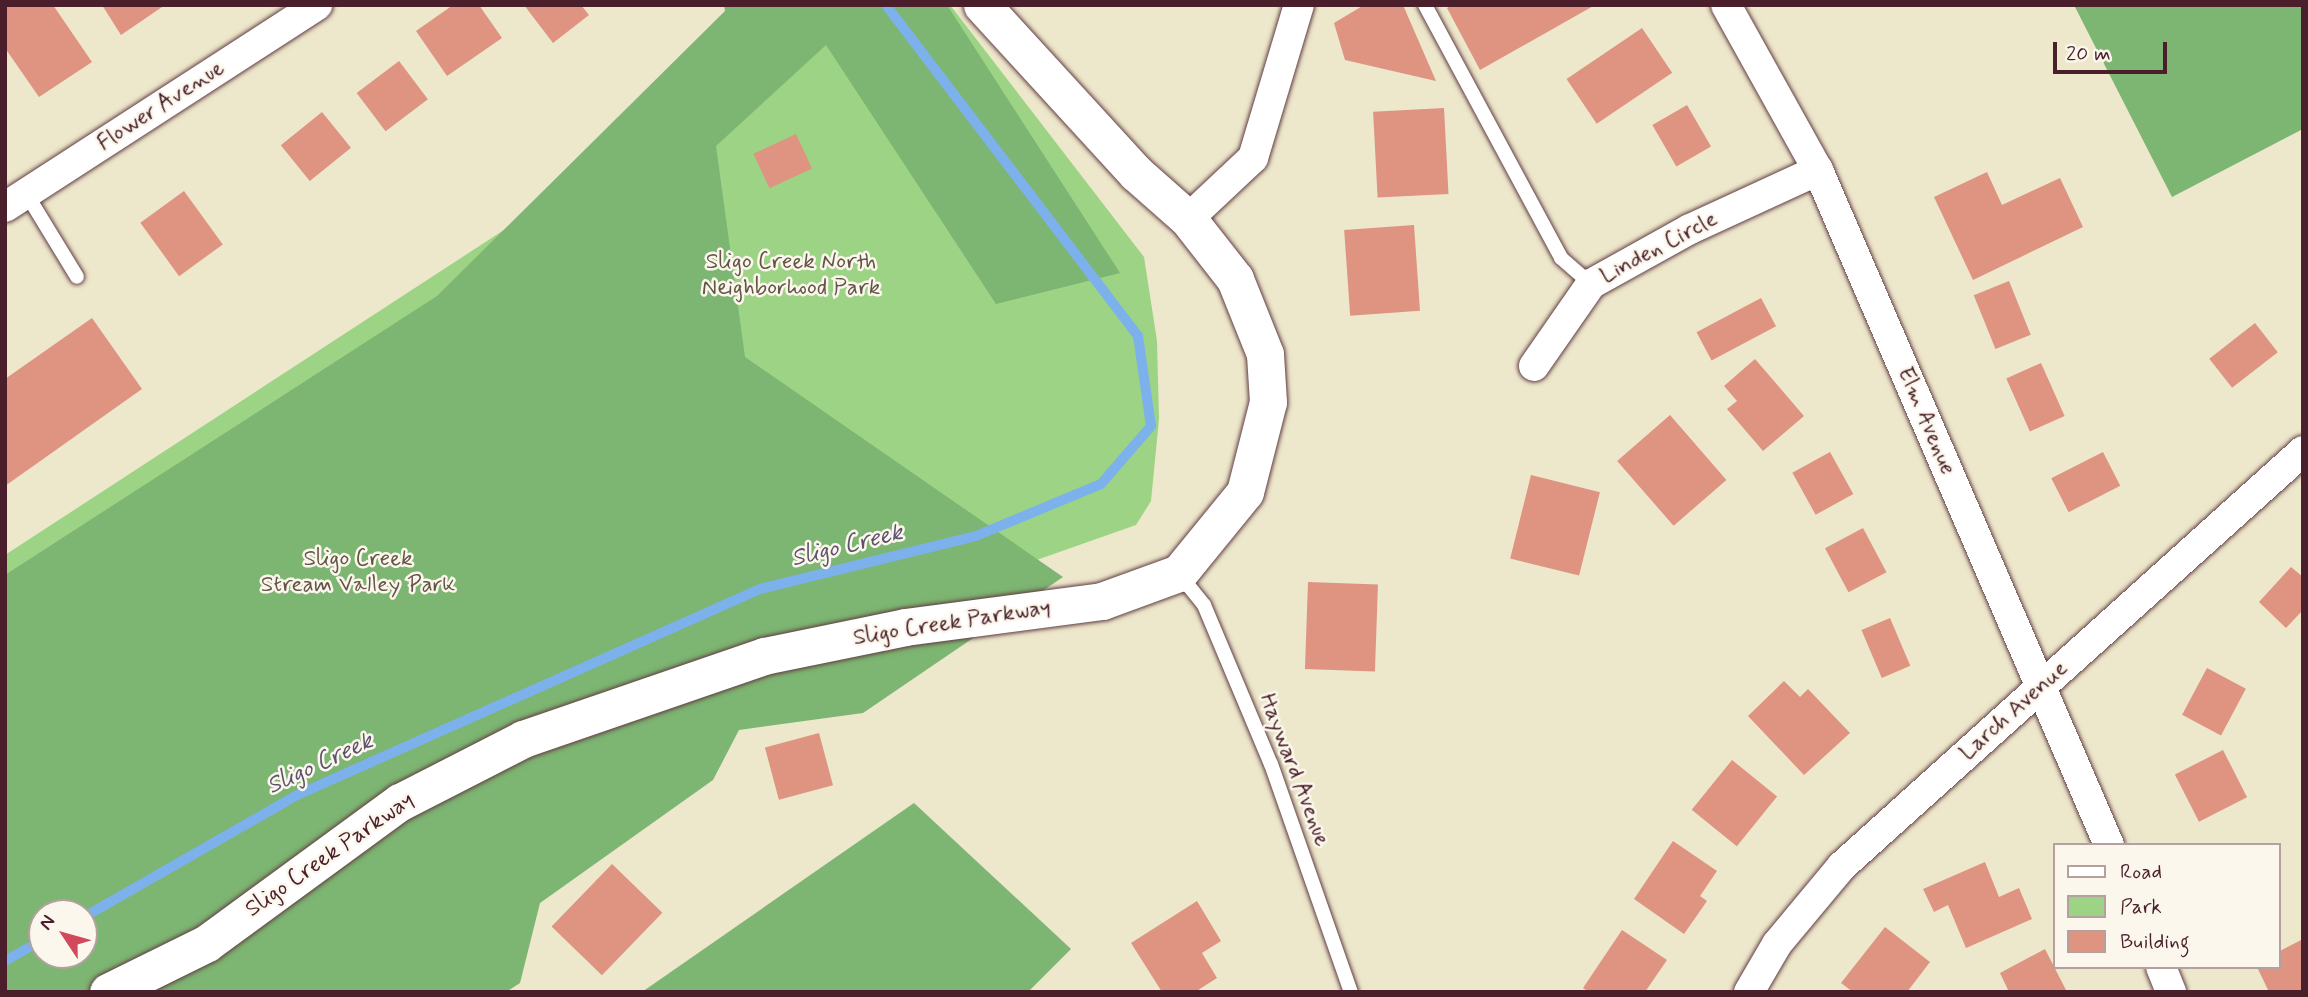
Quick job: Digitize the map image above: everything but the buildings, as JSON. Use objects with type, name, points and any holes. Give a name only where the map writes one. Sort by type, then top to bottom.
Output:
[{"type":"street","name":"Flower Avenue","points":[[16,200],[317,5]]},
{"type":"street","points":[[982,5],[1136,173],[1188,219],[1235,279],[1265,354],[1268,402],[1245,492],[1179,573]]},
{"type":"street","points":[[1188,219],[1253,158],[1299,5]]},
{"type":"street","name":"Elm Avenue","points":[[1726,5],[1818,170],[2108,843]]},
{"type":"street","name":"Linden Circle","points":[[1534,366],[1591,284],[1690,229],[1818,170]]},
{"type":"street","name":"Larch Avenue","points":[[1749,992],[1777,944],[1842,866],[2303,451]]},
{"type":"street","name":"Sligo Creek Parkway","points":[[108,992],[206,943],[400,802],[523,739],[764,656],[905,627],[1102,601],[1179,573]]},
{"type":"street","points":[[2162,969],[2171,992]]},
{"type":"lane","points":[[1425,5],[1561,258],[1591,284]]},
{"type":"lane","points":[[16,200],[77,277]]},
{"type":"lane","name":"Hayward Avenue","points":[[1179,573],[1203,605],[1271,764],[1351,992]]},
{"type":"green space","points":[[724,5],[947,5],[1120,273],[996,304],[826,45],[716,146],[745,357],[1063,577],[863,713],[739,730],[713,780],[540,903],[520,983],[506,992],[5,992],[5,575],[437,296],[725,11]]},
{"type":"green space","name":"Sligo Creek Stream Valley Park","points":[[740,5],[950,5],[1144,257],[1157,341],[1159,419],[1151,501],[1136,525],[726,669],[230,911],[98,959],[98,899],[28,899],[28,969],[69,969],[5,992],[5,555],[771,56]]},
{"type":"green space","points":[[2074,5],[2303,5],[2303,129],[2172,197]]},
{"type":"green space","points":[[914,803],[1071,949],[1028,992],[642,992]]},
{"type":"waterway","name":"Sligo Creek","points":[[98,909],[295,796],[760,589],[976,536],[1101,484],[1151,426],[1138,336],[886,5]]},
{"type":"waterway","name":"Sligo Creek","points":[[5,961],[28,948]]},
{"type":"park label","name":"Sligo Creek North Neighborhood Park","points":[[791,275]]}]
